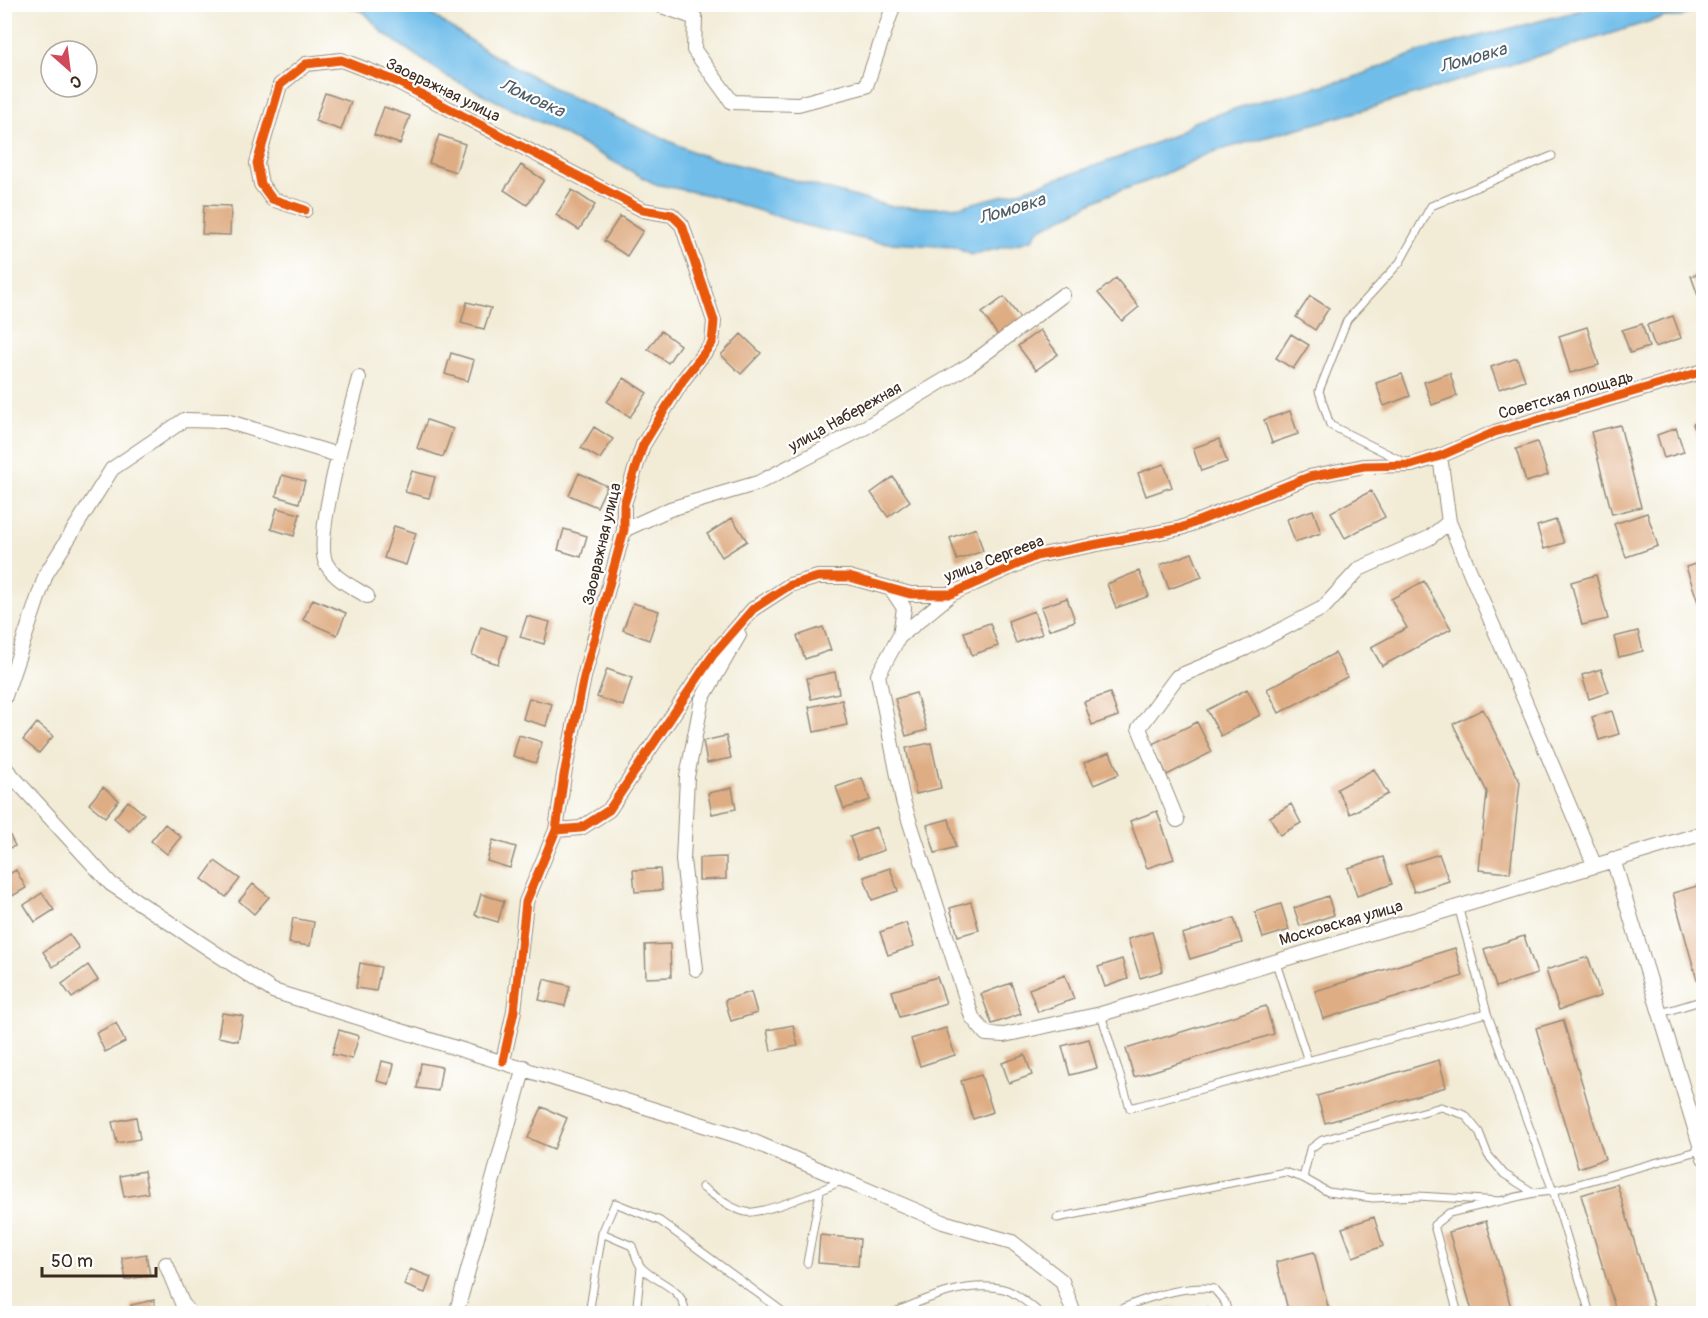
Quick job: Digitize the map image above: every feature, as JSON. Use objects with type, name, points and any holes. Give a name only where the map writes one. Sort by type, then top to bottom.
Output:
[{"type":"street","points":[[656,4],[695,18],[694,50],[732,102],[798,104],[866,86],[894,4]]},
{"type":"street","name":"Заовражная улица","points":[[305,210],[272,199],[261,184],[257,163],[280,85],[306,64],[341,60],[396,81],[644,210],[672,214],[682,225],[714,321],[712,343],[683,380],[643,445],[624,504],[624,530],[584,677],[564,775],[556,830],[526,902],[514,1011],[502,1061]]},
{"type":"street","name":"улица Набережная","points":[[624,530],[670,508],[758,483],[866,427],[971,364],[1064,295]]},
{"type":"street","name":"Советская площадь","points":[[1440,456],[1495,432],[1704,371]]},
{"type":"street","points":[[360,378],[338,455],[322,544],[326,564],[340,579],[367,596]]},
{"type":"street","points":[[4,699],[46,574],[112,469],[184,420],[226,421],[338,455]]},
{"type":"street","points":[[1440,456],[1449,522],[1594,864]]},
{"type":"street","name":"улица Сергеева","points":[[556,830],[581,828],[609,810],[713,655],[753,609],[790,585],[818,577],[849,577],[892,590],[928,596],[951,594],[1036,556],[1181,528],[1309,477],[1364,466],[1411,465],[1440,456]]},
{"type":"street","points":[[1177,820],[1139,728],[1176,677],[1246,648],[1323,608],[1359,569],[1429,538],[1449,522]]},
{"type":"street","points":[[892,590],[900,599],[904,609],[899,637]]},
{"type":"street","points":[[899,637],[951,594]]},
{"type":"street","points":[[696,969],[683,860],[687,777],[702,699],[753,609]]},
{"type":"street","name":"Московская улица","points":[[899,637],[878,675],[903,801],[972,1017],[986,1034],[1004,1035],[1101,1014],[1594,864],[1704,833]]},
{"type":"street","points":[[4,767],[111,884],[273,991],[524,1067],[745,1138],[943,1222],[1012,1242],[1062,1281],[1074,1314]]},
{"type":"street","points":[[1613,859],[1660,1013],[1697,1114],[1702,1154]]},
{"type":"street","points":[[456,1314],[524,1067]]},
{"type":"street","points":[[166,1264],[182,1303],[191,1314]]},
{"type":"lane","points":[[1411,465],[1330,425],[1319,392],[1347,320],[1400,262],[1431,206],[1552,156]]},
{"type":"lane","points":[[1458,906],[1487,1013],[1553,1191],[1588,1307],[1587,1314]]},
{"type":"lane","points":[[1275,960],[1308,1061]]},
{"type":"lane","points":[[1660,1013],[1704,1000]]},
{"type":"lane","points":[[1101,1014],[1130,1108],[1487,1013]]},
{"type":"lane","points":[[1303,1178],[1310,1149],[1322,1140],[1441,1107],[1465,1115],[1479,1132],[1488,1155],[1504,1174],[1534,1193]]},
{"type":"lane","points":[[1458,1314],[1434,1225],[1449,1213],[1534,1193],[1553,1191],[1702,1154]]},
{"type":"lane","points":[[1056,1218],[1265,1174],[1285,1172],[1303,1178],[1328,1192],[1372,1198],[1418,1196],[1502,1201]]},
{"type":"lane","points":[[702,1187],[733,1207],[748,1213],[820,1191],[843,1180]]},
{"type":"lane","points":[[807,1263],[820,1191]]},
{"type":"lane","points":[[589,1314],[602,1233],[615,1203],[660,1221],[786,1314]]},
{"type":"lane","points":[[602,1233],[632,1246],[641,1267],[636,1314]]},
{"type":"lane","points":[[641,1267],[674,1290],[685,1305],[685,1314]]},
{"type":"lane","points":[[1111,1314],[1126,1306],[1199,1286],[1214,1288],[1225,1302],[1228,1314]]},
{"type":"lane","points":[[891,1314],[924,1300],[977,1287],[1008,1291],[1041,1314]]},
{"type":"water","name":"Ломовка","points":[[1703,4],[1681,17],[1664,17],[1364,110],[1209,153],[1156,178],[1105,196],[1038,230],[1032,240],[972,255],[954,247],[876,242],[804,225],[713,196],[655,184],[559,132],[448,77],[383,33],[364,12],[343,5],[417,5],[491,54],[570,97],[698,154],[889,206],[938,208],[962,206],[1020,191],[1115,159],[1177,134],[1194,122],[1253,103],[1352,78],[1422,51],[1602,5]]},
{"type":"building","points":[[325,93],[351,102],[341,130],[315,121]]},
{"type":"building","points":[[384,107],[410,116],[400,144],[374,135]]},
{"type":"building","points":[[439,135],[465,144],[456,172],[429,163]]},
{"type":"building","points":[[521,165],[544,180],[527,205],[504,190]]},
{"type":"building","points":[[572,190],[595,205],[579,230],[556,215]]},
{"type":"building","points":[[204,205],[231,206],[230,235],[202,234]]},
{"type":"building","points":[[620,216],[643,231],[627,256],[604,241]]},
{"type":"building","points":[[1704,272],[1704,303],[1701,304],[1691,276]]},
{"type":"building","points":[[1116,278],[1139,307],[1122,321],[1098,293]]},
{"type":"building","points":[[1310,296],[1329,308],[1315,330],[1296,317]]},
{"type":"building","points":[[1004,297],[1022,321],[999,337],[982,313]]},
{"type":"building","points":[[467,302],[491,308],[484,329],[461,323]]},
{"type":"building","points":[[1673,316],[1681,338],[1655,347],[1647,325]]},
{"type":"building","points":[[1642,324],[1649,347],[1630,353],[1622,330]]},
{"type":"building","points":[[1587,327],[1599,365],[1570,373],[1559,336]]},
{"type":"building","points":[[1040,330],[1058,354],[1036,370],[1018,346]]},
{"type":"building","points":[[661,331],[680,345],[668,363],[648,349]]},
{"type":"building","points":[[741,334],[761,353],[741,374],[721,355]]},
{"type":"building","points":[[1291,334],[1309,345],[1293,369],[1276,358]]},
{"type":"building","points":[[451,353],[474,360],[468,381],[445,374]]},
{"type":"building","points":[[1517,358],[1525,380],[1499,389],[1491,367]]},
{"type":"building","points":[[1450,373],[1457,396],[1432,405],[1424,382]]},
{"type":"building","points":[[1402,374],[1410,396],[1384,406],[1376,383]]},
{"type":"building","points":[[624,378],[647,393],[630,417],[607,402]]},
{"type":"building","points":[[1290,411],[1298,434],[1272,443],[1264,420]]},
{"type":"building","points":[[427,420],[453,429],[443,457],[417,448]]},
{"type":"building","points":[[1704,421],[1704,447],[1701,448],[1693,424]]},
{"type":"building","points":[[1620,425],[1641,507],[1612,514],[1591,432]]},
{"type":"building","points":[[594,427],[613,439],[600,459],[581,448]]},
{"type":"building","points":[[1676,428],[1684,452],[1664,458],[1657,435]]},
{"type":"building","points":[[1219,439],[1227,462],[1201,471],[1193,448]]},
{"type":"building","points":[[1537,442],[1548,475],[1526,482],[1516,449]]},
{"type":"building","points":[[1164,464],[1172,487],[1146,496],[1138,473]]},
{"type":"building","points":[[412,471],[435,477],[429,498],[405,492]]},
{"type":"building","points":[[579,473],[607,486],[597,507],[569,495]]},
{"type":"building","points":[[282,475],[305,481],[299,503],[276,496]]},
{"type":"building","points":[[893,477],[910,501],[888,517],[871,493]]},
{"type":"building","points":[[1371,491],[1385,517],[1345,538],[1331,512]]},
{"type":"building","points":[[277,508],[300,514],[294,536],[271,529]]},
{"type":"building","points":[[1313,510],[1321,533],[1295,542],[1287,519]]},
{"type":"building","points":[[1647,513],[1658,546],[1626,557],[1614,524]]},
{"type":"building","points":[[732,518],[747,541],[722,557],[707,534]]},
{"type":"building","points":[[1556,520],[1564,543],[1544,549],[1537,526]]},
{"type":"building","points":[[394,526],[416,533],[406,565],[384,558]]},
{"type":"building","points":[[976,528],[983,551],[957,560],[950,538]]},
{"type":"building","points":[[564,529],[587,536],[581,557],[558,550]]},
{"type":"building","points":[[1192,553],[1202,577],[1169,589],[1160,565]]},
{"type":"building","points":[[1704,561],[1704,607],[1700,608],[1686,567]]},
{"type":"building","points":[[1139,571],[1149,596],[1116,608],[1107,584]]},
{"type":"building","points":[[1596,575],[1608,619],[1582,625],[1571,582]]},
{"type":"building","points":[[1424,581],[1451,629],[1382,666],[1371,647],[1407,628],[1391,599]]},
{"type":"building","points":[[1067,598],[1075,621],[1049,630],[1041,607]]},
{"type":"building","points":[[313,599],[346,613],[337,635],[303,620]]},
{"type":"building","points":[[633,603],[659,611],[649,640],[623,630]]},
{"type":"building","points":[[1034,611],[1042,634],[1016,643],[1008,621]]},
{"type":"building","points":[[527,616],[550,622],[544,644],[520,637]]},
{"type":"building","points":[[990,623],[998,646],[972,655],[964,632]]},
{"type":"building","points":[[481,627],[507,636],[498,664],[472,655]]},
{"type":"building","points":[[823,627],[831,650],[805,659],[797,636]]},
{"type":"building","points":[[1638,631],[1643,651],[1619,657],[1614,637]]},
{"type":"building","points":[[1335,653],[1347,677],[1279,713],[1267,689]]},
{"type":"building","points":[[607,669],[632,678],[623,706],[597,697]]},
{"type":"building","points":[[1601,669],[1609,692],[1589,699],[1582,675]]},
{"type":"building","points":[[835,672],[839,693],[811,699],[807,678]]},
{"type":"building","points":[[1247,689],[1260,715],[1221,736],[1207,710]]},
{"type":"building","points":[[916,693],[927,730],[906,736],[895,699]]},
{"type":"building","points":[[1110,693],[1118,716],[1092,725],[1084,702]]},
{"type":"building","points":[[529,698],[552,704],[546,726],[523,719]]},
{"type":"building","points":[[842,700],[847,725],[814,732],[809,707]]},
{"type":"building","points":[[1483,709],[1520,782],[1510,873],[1479,870],[1487,792],[1453,724]]},
{"type":"building","points":[[1612,711],[1619,734],[1599,740],[1592,717]]},
{"type":"building","points":[[1197,722],[1212,752],[1167,775],[1152,744]]},
{"type":"building","points":[[37,723],[53,736],[39,753],[23,740]]},
{"type":"building","points":[[519,735],[542,742],[536,763],[513,756]]},
{"type":"building","points":[[726,736],[731,758],[707,763],[703,741]]},
{"type":"building","points":[[931,743],[941,788],[916,794],[906,748]]},
{"type":"building","points":[[1110,752],[1119,774],[1094,785],[1084,763]]},
{"type":"building","points":[[1374,769],[1388,794],[1350,814],[1337,789]]},
{"type":"building","points":[[862,778],[870,800],[844,809],[836,787]]},
{"type":"building","points":[[103,787],[119,800],[105,817],[89,804]]},
{"type":"building","points":[[732,788],[736,809],[712,814],[708,793]]},
{"type":"building","points":[[128,801],[144,814],[129,831],[114,818]]},
{"type":"building","points":[[1291,804],[1301,823],[1280,835],[1270,817]]},
{"type":"building","points":[[1157,811],[1174,859],[1147,868],[1130,821]]},
{"type":"building","points":[[949,819],[956,847],[935,853],[927,825]]},
{"type":"building","points":[[4,823],[15,846],[4,850]]},
{"type":"building","points":[[165,824],[181,837],[167,854],[151,841]]},
{"type":"building","points":[[876,827],[884,850],[858,859],[850,837]]},
{"type":"building","points":[[493,840],[516,847],[510,868],[487,861]]},
{"type":"building","points":[[1439,854],[1449,881],[1414,892],[1405,865]]},
{"type":"building","points":[[726,857],[726,879],[699,880],[699,858]]},
{"type":"building","points":[[1383,857],[1392,884],[1357,896],[1348,868]]},
{"type":"building","points":[[215,861],[240,879],[226,897],[202,879]]},
{"type":"building","points":[[890,868],[898,891],[872,900],[864,877]]},
{"type":"building","points":[[660,869],[662,890],[635,892],[633,870]]},
{"type":"building","points":[[16,870],[26,888],[7,899],[4,877]]},
{"type":"building","points":[[253,884],[269,897],[254,914],[239,901]]},
{"type":"building","points":[[1704,884],[1704,978],[1697,980],[1673,893]]},
{"type":"building","points":[[42,893],[54,910],[35,922],[24,905]]},
{"type":"building","points":[[481,894],[504,901],[498,922],[475,915]]},
{"type":"building","points":[[1328,896],[1334,915],[1300,926],[1294,908]]},
{"type":"building","points":[[971,902],[979,930],[958,936],[950,908]]},
{"type":"building","points":[[1281,904],[1289,930],[1263,938],[1255,912]]},
{"type":"building","points":[[293,918],[314,922],[310,946],[289,943]]},
{"type":"building","points":[[1234,918],[1242,943],[1190,959],[1182,934]]},
{"type":"building","points":[[906,923],[914,946],[888,955],[880,932]]},
{"type":"building","points":[[1152,932],[1163,971],[1140,978],[1128,939]]},
{"type":"building","points":[[69,934],[79,948],[53,967],[43,952]]},
{"type":"building","points":[[1524,936],[1537,974],[1496,987],[1484,949]]},
{"type":"building","points":[[670,944],[671,977],[646,978],[645,945]]},
{"type":"building","points":[[1455,948],[1463,976],[1323,1019],[1315,991]]},
{"type":"building","points":[[1588,957],[1601,996],[1559,1010],[1546,970]]},
{"type":"building","points":[[1122,959],[1128,979],[1105,987],[1098,967]]},
{"type":"building","points":[[360,963],[381,967],[376,991],[356,988]]},
{"type":"building","points":[[88,965],[98,980],[72,998],[62,984]]},
{"type":"building","points":[[1065,975],[1074,999],[1038,1012],[1029,989]]},
{"type":"building","points":[[937,977],[946,1003],[900,1017],[892,991]]},
{"type":"building","points":[[544,979],[570,986],[565,1006],[539,1000]]},
{"type":"building","points":[[1011,983],[1021,1014],[992,1024],[981,994]]},
{"type":"building","points":[[751,992],[757,1013],[731,1021],[725,1000]]},
{"type":"building","points":[[1266,1006],[1274,1034],[1134,1077],[1126,1049]]},
{"type":"building","points":[[222,1013],[243,1016],[238,1041],[218,1037]]},
{"type":"building","points":[[1563,1020],[1605,1159],[1578,1168],[1536,1028]]},
{"type":"building","points":[[116,1023],[125,1042],[105,1052],[96,1033]]},
{"type":"building","points":[[793,1025],[798,1046],[771,1051],[767,1030]]},
{"type":"building","points":[[946,1028],[955,1055],[920,1066],[911,1039]]},
{"type":"building","points":[[339,1030],[359,1036],[352,1059],[332,1054]]},
{"type":"building","points":[[1089,1039],[1097,1068],[1070,1075],[1062,1046]]},
{"type":"building","points":[[1025,1055],[1032,1075],[1009,1083],[1002,1063]]},
{"type":"building","points":[[1439,1060],[1446,1087],[1325,1123],[1317,1096]]},
{"type":"building","points":[[382,1061],[394,1064],[389,1084],[377,1081]]},
{"type":"building","points":[[421,1063],[442,1067],[438,1091],[417,1088]]},
{"type":"building","points":[[981,1075],[993,1112],[973,1119],[961,1081]]},
{"type":"building","points":[[542,1107],[567,1118],[554,1149],[528,1138]]},
{"type":"building","points":[[136,1117],[140,1139],[117,1143],[112,1122]]},
{"type":"building","points":[[144,1171],[148,1193],[124,1197],[120,1176]]},
{"type":"building","points":[[1617,1184],[1656,1314],[1617,1314],[1581,1195]]},
{"type":"building","points":[[1374,1217],[1383,1246],[1353,1257],[1342,1228]]},
{"type":"building","points":[[1486,1221],[1513,1314],[1473,1314],[1449,1232]]},
{"type":"building","points":[[820,1235],[860,1239],[858,1266],[818,1263]]},
{"type":"building","points":[[1314,1252],[1330,1314],[1289,1314],[1276,1262]]},
{"type":"building","points":[[146,1254],[150,1275],[126,1280],[122,1258]]},
{"type":"building","points":[[410,1269],[431,1277],[425,1293],[404,1285]]},
{"type":"building","points":[[154,1300],[157,1314],[132,1314],[131,1305]]},
{"type":"building","points":[[1172,1307],[1177,1314],[1154,1314],[1154,1313]]},
{"type":"building","points":[[1208,1307],[1210,1314],[1190,1314],[1190,1313]]},
{"type":"cycle path","points":[[305,210],[272,199],[261,184],[257,163],[280,85],[306,64],[341,60],[396,81],[643,210],[672,215],[682,225],[714,321],[712,343],[683,380],[643,445],[624,504],[624,530],[584,677],[564,775],[556,830],[526,902],[514,1011],[503,1061]]},
{"type":"cycle path","points":[[556,830],[581,828],[609,810],[713,655],[753,609],[790,585],[818,577],[849,577],[910,594],[951,594],[1036,556],[1181,528],[1309,477],[1364,466],[1411,465],[1440,456],[1495,432],[1704,371]]}]
